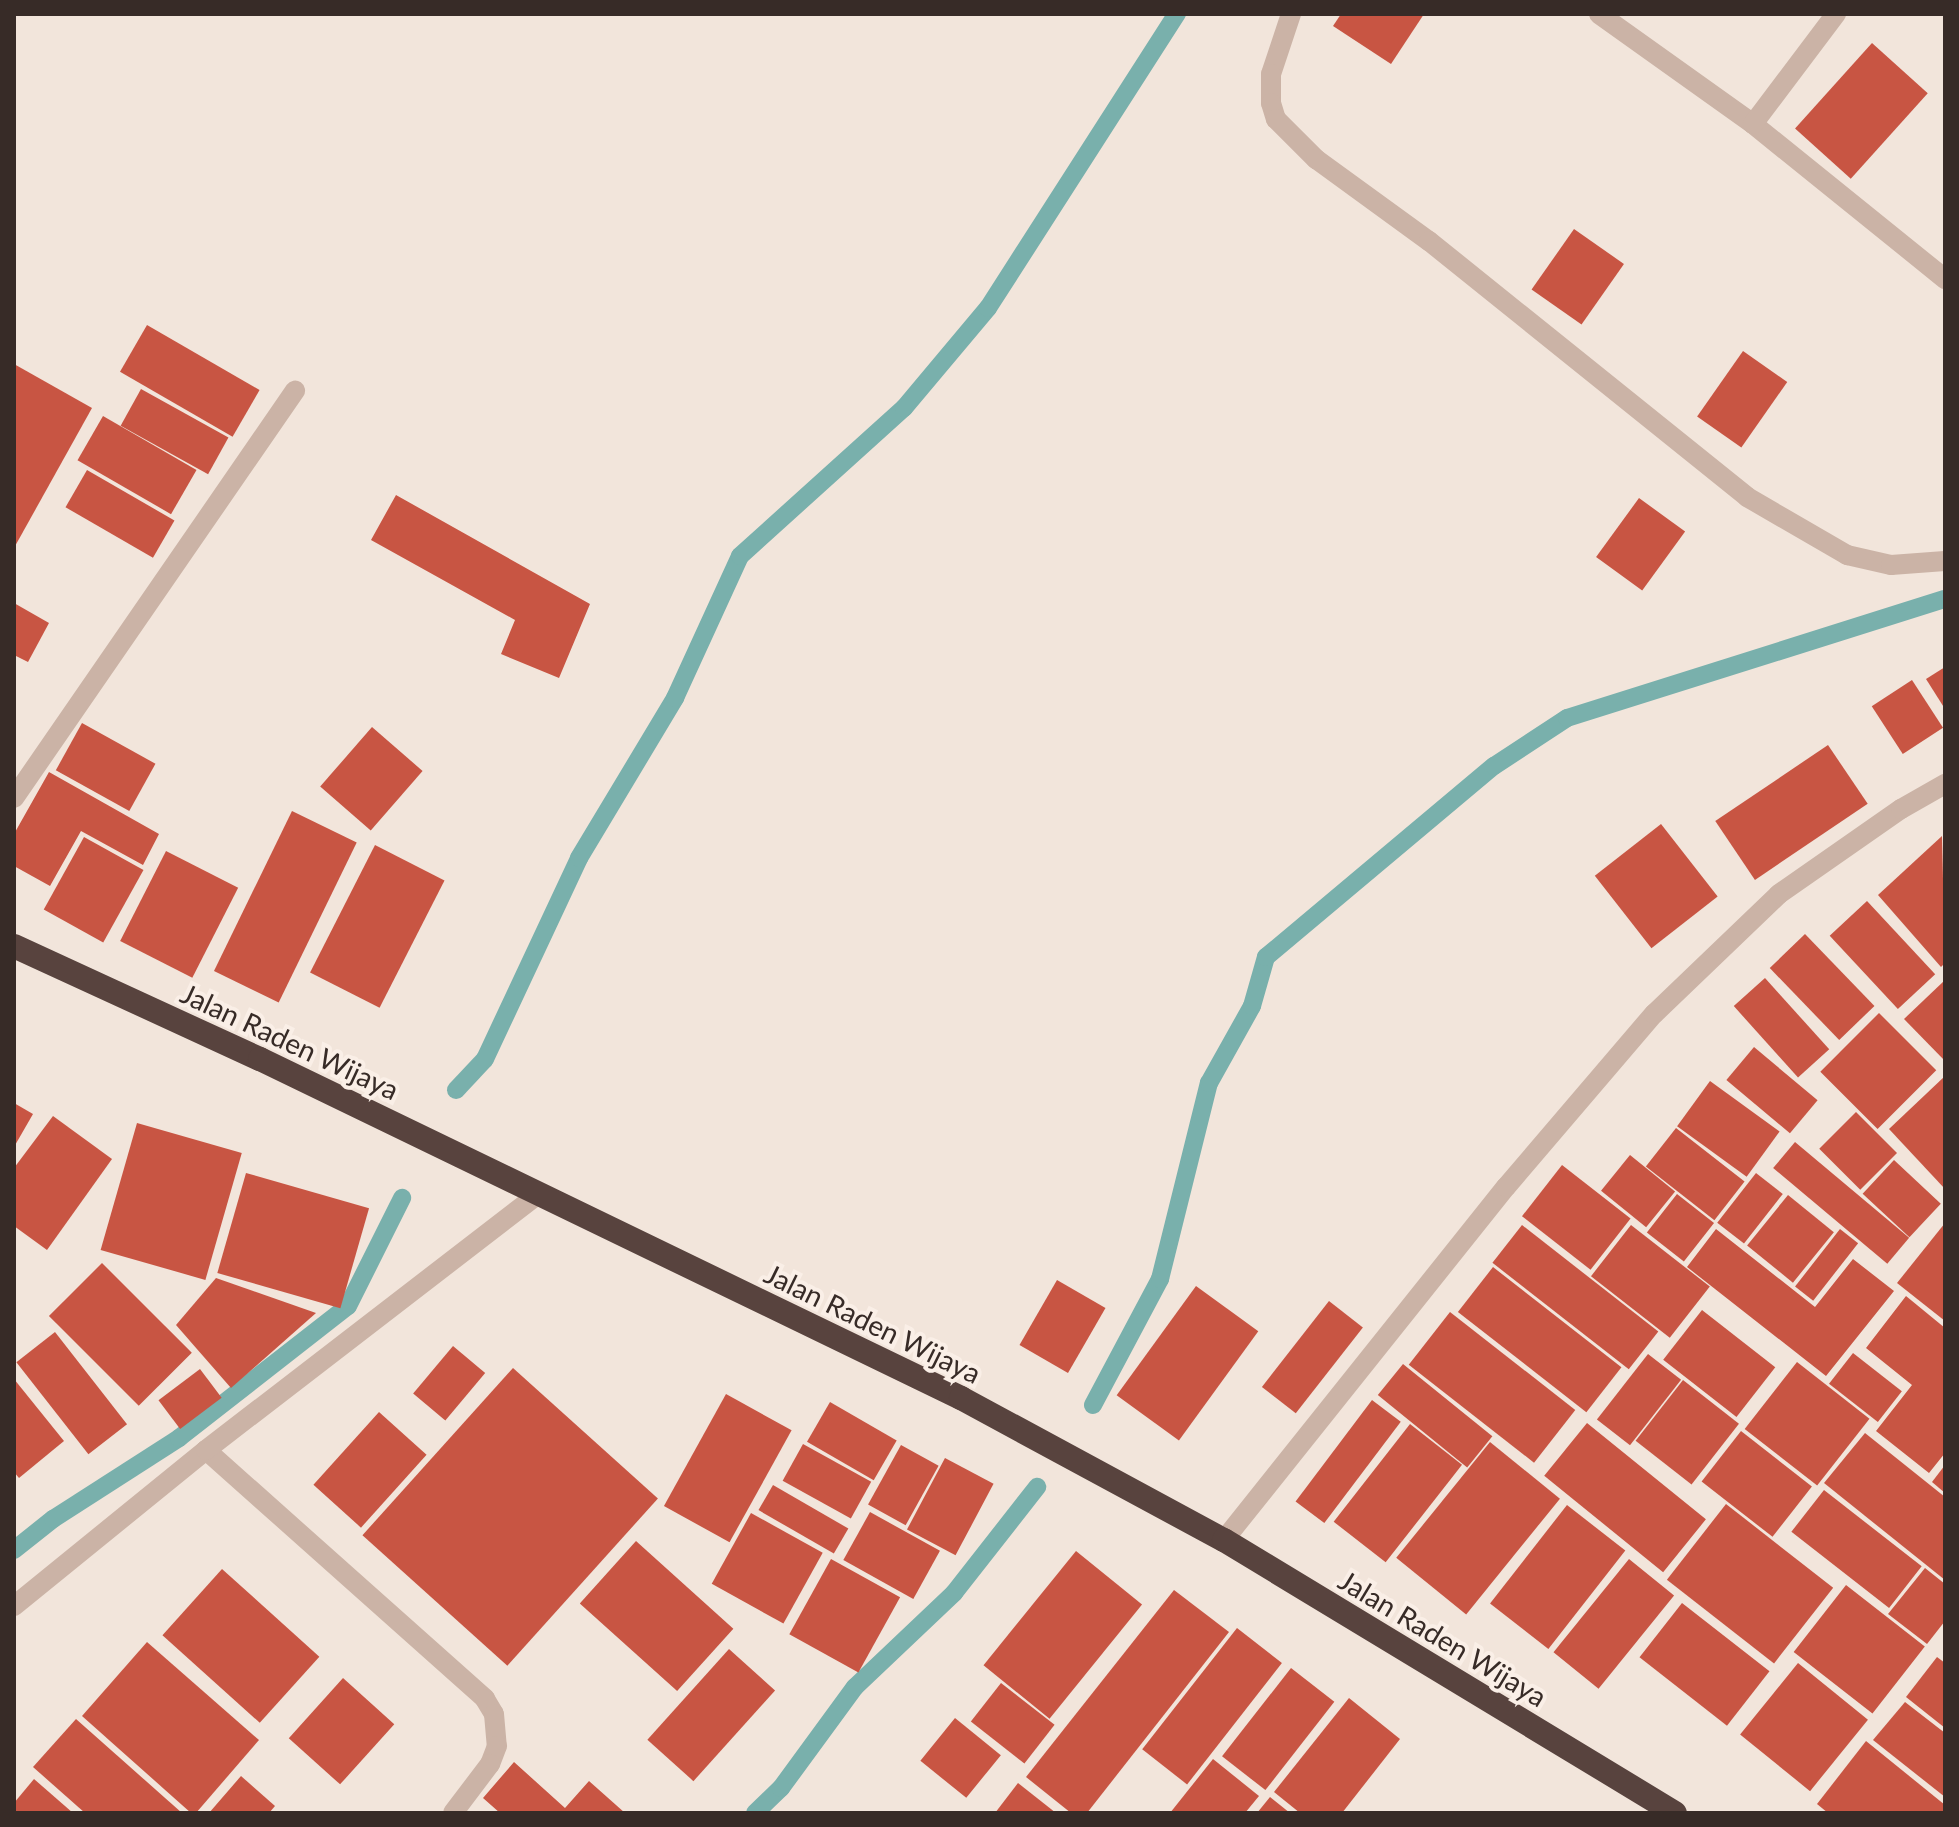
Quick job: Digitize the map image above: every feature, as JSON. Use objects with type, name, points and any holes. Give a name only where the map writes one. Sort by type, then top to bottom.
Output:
[{"type":"highway","name":"Jalan Raden Wijaya","points":[[14,946],[274,1066],[961,1398],[1224,1540],[1675,1813]]},
{"type":"street","points":[[1291,14],[1271,74],[1271,103],[1276,119],[1316,159],[1429,241],[1759,505],[1847,555],[1891,565],[1945,561]]},
{"type":"street","points":[[1599,14],[1753,124],[1945,279]]},
{"type":"street","points":[[1753,124],[1836,14]]},
{"type":"street","points":[[14,798],[295,391]]},
{"type":"street","points":[[1224,1540],[1506,1187],[1654,1014],[1779,894],[1901,809],[1945,784]]},
{"type":"street","points":[[14,1606],[206,1450],[538,1194]]},
{"type":"street","points":[[206,1450],[485,1699],[494,1714],[497,1746],[490,1764],[453,1813]]},
{"type":"building","points":[[1341,14],[1424,14],[1391,64],[1333,26]]},
{"type":"building","points":[[1872,43],[1928,93],[1851,179],[1795,128]]},
{"type":"building","points":[[1574,229],[1624,264],[1582,325],[1532,290]]},
{"type":"building","points":[[147,325],[260,390],[233,437],[120,372]]},
{"type":"building","points":[[1743,351],[1787,382],[1741,448],[1697,417]]},
{"type":"building","points":[[14,364],[92,408],[14,548]]},
{"type":"building","points":[[141,389],[228,437],[208,474],[121,426]]},
{"type":"building","points":[[103,416],[197,470],[171,514],[78,460]]},
{"type":"building","points":[[87,470],[174,520],[153,558],[66,507]]},
{"type":"building","points":[[396,495],[590,604],[559,678],[501,654],[515,620],[371,540]]},
{"type":"building","points":[[1639,498],[1685,532],[1642,591],[1596,557]]},
{"type":"building","points":[[14,603],[49,623],[28,662],[14,655]]},
{"type":"building","points":[[1945,667],[1945,709],[1926,679]]},
{"type":"building","points":[[1912,680],[1943,728],[1903,754],[1872,706]]},
{"type":"building","points":[[82,723],[155,764],[129,811],[56,770]]},
{"type":"building","points":[[372,727],[423,771],[371,831],[320,787]]},
{"type":"building","points":[[1828,745],[1868,804],[1755,880],[1715,821]]},
{"type":"building","points":[[49,772],[159,834],[143,865],[81,831],[50,886],[14,866],[14,834]]},
{"type":"building","points":[[292,811],[357,843],[279,1003],[214,971]]},
{"type":"building","points":[[1661,824],[1718,896],[1651,948],[1595,876]]},
{"type":"building","points":[[1942,836],[1945,963],[1941,967],[1878,895]]},
{"type":"building","points":[[84,837],[143,870],[103,943],[44,910]]},
{"type":"building","points":[[375,845],[444,880],[380,1008],[310,972]]},
{"type":"building","points":[[166,851],[238,888],[192,978],[120,941]]},
{"type":"building","points":[[1867,901],[1935,974],[1898,1009],[1830,936]]},
{"type":"building","points":[[1805,934],[1874,1006],[1839,1040],[1770,968]]},
{"type":"building","points":[[1765,978],[1829,1049],[1798,1077],[1734,1006]]},
{"type":"building","points":[[1945,980],[1945,1061],[1904,1019]]},
{"type":"building","points":[[1879,1013],[1936,1070],[1878,1129],[1820,1072]]},
{"type":"building","points":[[1754,1047],[1818,1100],[1790,1133],[1726,1080]]},
{"type":"building","points":[[1945,1076],[1945,1189],[1889,1129]]},
{"type":"building","points":[[1710,1081],[1780,1132],[1747,1177],[1677,1126]]},
{"type":"building","points":[[14,1103],[33,1114],[14,1147]]},
{"type":"building","points":[[1856,1112],[1897,1153],[1860,1190],[1819,1149]]},
{"type":"building","points":[[53,1116],[112,1159],[47,1250],[14,1226],[14,1168]]},
{"type":"building","points":[[137,1123],[242,1153],[205,1280],[101,1250]]},
{"type":"building","points":[[1676,1128],[1745,1182],[1714,1220],[1646,1167]]},
{"type":"building","points":[[1795,1142],[1909,1238],[1887,1264],[1773,1168]]},
{"type":"building","points":[[1630,1155],[1675,1192],[1646,1227],[1601,1191]]},
{"type":"building","points":[[1894,1160],[1941,1204],[1909,1237],[1863,1194]]},
{"type":"building","points":[[1562,1165],[1631,1219],[1591,1270],[1522,1216]]},
{"type":"building","points":[[246,1173],[369,1208],[340,1308],[217,1273]]},
{"type":"building","points":[[1756,1173],[1783,1194],[1744,1244],[1717,1223]]},
{"type":"building","points":[[1677,1194],[1714,1223],[1684,1262],[1647,1233]]},
{"type":"building","points":[[1788,1195],[1834,1232],[1793,1283],[1747,1246]]},
{"type":"building","points":[[1945,1223],[1945,1321],[1897,1283]]},
{"type":"building","points":[[1522,1225],[1658,1332],[1629,1369],[1492,1263]]},
{"type":"building","points":[[1631,1225],[1710,1287],[1670,1338],[1591,1276]]},
{"type":"building","points":[[1716,1229],[1815,1307],[1853,1259],[1894,1291],[1826,1376],[1687,1267]]},
{"type":"building","points":[[1840,1229],[1858,1243],[1813,1301],[1795,1287]]},
{"type":"building","points":[[102,1263],[192,1353],[139,1406],[49,1316]]},
{"type":"building","points":[[1493,1267],[1621,1367],[1586,1412],[1458,1312]]},
{"type":"building","points":[[216,1278],[316,1313],[231,1388],[176,1325]]},
{"type":"building","points":[[1057,1280],[1105,1308],[1068,1373],[1020,1345]]},
{"type":"building","points":[[1196,1286],[1258,1331],[1179,1440],[1117,1395]]},
{"type":"building","points":[[1906,1296],[1945,1328],[1945,1453],[1929,1473],[1876,1431],[1912,1385],[1866,1348]]},
{"type":"building","points":[[1329,1301],[1363,1327],[1296,1413],[1262,1387]]},
{"type":"building","points":[[1702,1310],[1775,1367],[1736,1417],[1663,1360]]},
{"type":"building","points":[[1450,1312],[1575,1410],[1534,1463],[1409,1365]]},
{"type":"building","points":[[55,1332],[127,1424],[88,1454],[16,1362]]},
{"type":"building","points":[[453,1346],[485,1373],[445,1420],[413,1393]]},
{"type":"building","points":[[1853,1353],[1902,1391],[1878,1422],[1829,1384]]},
{"type":"building","points":[[1648,1354],[1681,1380],[1630,1445],[1597,1419]]},
{"type":"building","points":[[1797,1362],[1869,1419],[1817,1486],[1745,1429]]},
{"type":"building","points":[[1403,1364],[1492,1436],[1467,1467],[1378,1395]]},
{"type":"building","points":[[513,1368],[658,1498],[507,1666],[362,1535]]},
{"type":"building","points":[[200,1369],[222,1398],[180,1429],[158,1400]]},
{"type":"building","points":[[14,1379],[64,1441],[19,1478],[14,1472]]},
{"type":"building","points":[[1683,1380],[1739,1424],[1692,1484],[1636,1441]]},
{"type":"building","points":[[726,1394],[792,1430],[730,1542],[664,1506]]},
{"type":"building","points":[[1372,1400],[1401,1422],[1324,1523],[1296,1501]]},
{"type":"building","points":[[830,1402],[897,1440],[874,1480],[807,1442]]},
{"type":"building","points":[[379,1412],[427,1455],[361,1528],[313,1485]]},
{"type":"building","points":[[1587,1423],[1706,1519],[1663,1572],[1544,1476]]},
{"type":"building","points":[[1410,1424],[1462,1465],[1386,1562],[1334,1522]]},
{"type":"building","points":[[1741,1431],[1812,1486],[1773,1537],[1702,1481]]},
{"type":"building","points":[[1865,1433],[1945,1497],[1945,1580],[1824,1483]]},
{"type":"building","points":[[1490,1442],[1560,1499],[1466,1614],[1396,1558]]},
{"type":"building","points":[[803,1444],[871,1482],[851,1519],[783,1481]]},
{"type":"building","points":[[901,1445],[939,1466],[906,1525],[868,1504]]},
{"type":"building","points":[[945,1458],[994,1484],[956,1555],[907,1530]]},
{"type":"building","points":[[1945,1465],[1945,1493],[1932,1482]]},
{"type":"building","points":[[773,1485],[848,1528],[834,1554],[758,1510]]},
{"type":"building","points":[[1824,1490],[1922,1566],[1889,1608],[1791,1532]]},
{"type":"building","points":[[1726,1504],[1833,1588],[1774,1663],[1667,1580]]},
{"type":"building","points":[[1567,1505],[1625,1551],[1548,1649],[1490,1604]]},
{"type":"building","points":[[870,1512],[940,1551],[913,1599],[843,1560]]},
{"type":"building","points":[[751,1513],[823,1553],[783,1624],[712,1584]]},
{"type":"building","points":[[636,1541],[733,1629],[677,1691],[580,1603]]},
{"type":"building","points":[[1076,1551],[1142,1604],[1050,1719],[983,1665]]},
{"type":"building","points":[[831,1559],[900,1597],[858,1673],[789,1634]]},
{"type":"building","points":[[1629,1559],[1674,1596],[1599,1689],[1553,1652]]},
{"type":"building","points":[[1925,1568],[1945,1584],[1945,1621],[1927,1644],[1888,1614]]},
{"type":"building","points":[[222,1569],[319,1657],[260,1723],[162,1635]]},
{"type":"building","points":[[1846,1585],[1925,1647],[1872,1714],[1794,1652]]},
{"type":"building","points":[[1174,1590],[1229,1632],[1087,1813],[1071,1813],[1026,1777]]},
{"type":"building","points":[[1682,1603],[1769,1671],[1727,1726],[1640,1657]]},
{"type":"building","points":[[1237,1628],[1282,1663],[1187,1784],[1142,1749]]},
{"type":"building","points":[[147,1642],[259,1740],[196,1813],[191,1813],[82,1716]]},
{"type":"building","points":[[729,1649],[775,1690],[693,1781],[647,1740]]},
{"type":"building","points":[[1937,1657],[1945,1663],[1945,1728],[1906,1697]]},
{"type":"building","points":[[1798,1663],[1868,1720],[1810,1791],[1740,1734]]},
{"type":"building","points":[[1291,1668],[1334,1702],[1265,1790],[1222,1756]]},
{"type":"building","points":[[343,1678],[394,1724],[340,1784],[289,1738]]},
{"type":"building","points":[[1001,1683],[1055,1725],[1024,1763],[971,1722]]},
{"type":"building","points":[[1349,1698],[1400,1739],[1342,1813],[1300,1813],[1274,1792]]},
{"type":"building","points":[[1905,1702],[1945,1733],[1945,1797],[1873,1740]]},
{"type":"building","points":[[955,1718],[1001,1755],[966,1798],[920,1761]]},
{"type":"building","points":[[76,1719],[182,1813],[85,1813],[33,1767]]},
{"type":"building","points":[[1866,1741],[1945,1805],[1945,1813],[1828,1813],[1817,1804]]},
{"type":"building","points":[[1213,1759],[1259,1796],[1245,1813],[1170,1813]]},
{"type":"building","points":[[514,1762],[565,1808],[589,1781],[625,1813],[500,1813],[483,1798]]},
{"type":"building","points":[[241,1776],[275,1806],[269,1813],[209,1813]]},
{"type":"building","points":[[34,1779],[73,1813],[14,1813],[14,1803]]},
{"type":"building","points":[[1018,1783],[1056,1813],[995,1813]]},
{"type":"building","points":[[1270,1797],[1290,1813],[1257,1813]]},
{"type":"waterway","points":[[456,1090],[485,1059],[579,858],[675,698],[740,556],[904,408],[988,308],[1177,14]]},
{"type":"waterway","points":[[1093,1405],[1160,1279],[1209,1083],[1252,1006],[1266,957],[1494,766],[1567,718],[1945,599]]},
{"type":"waterway","points":[[14,1550],[53,1519],[179,1438],[348,1306],[402,1198]]},
{"type":"waterway","points":[[755,1813],[781,1788],[855,1687],[954,1593],[1037,1487]]}]
